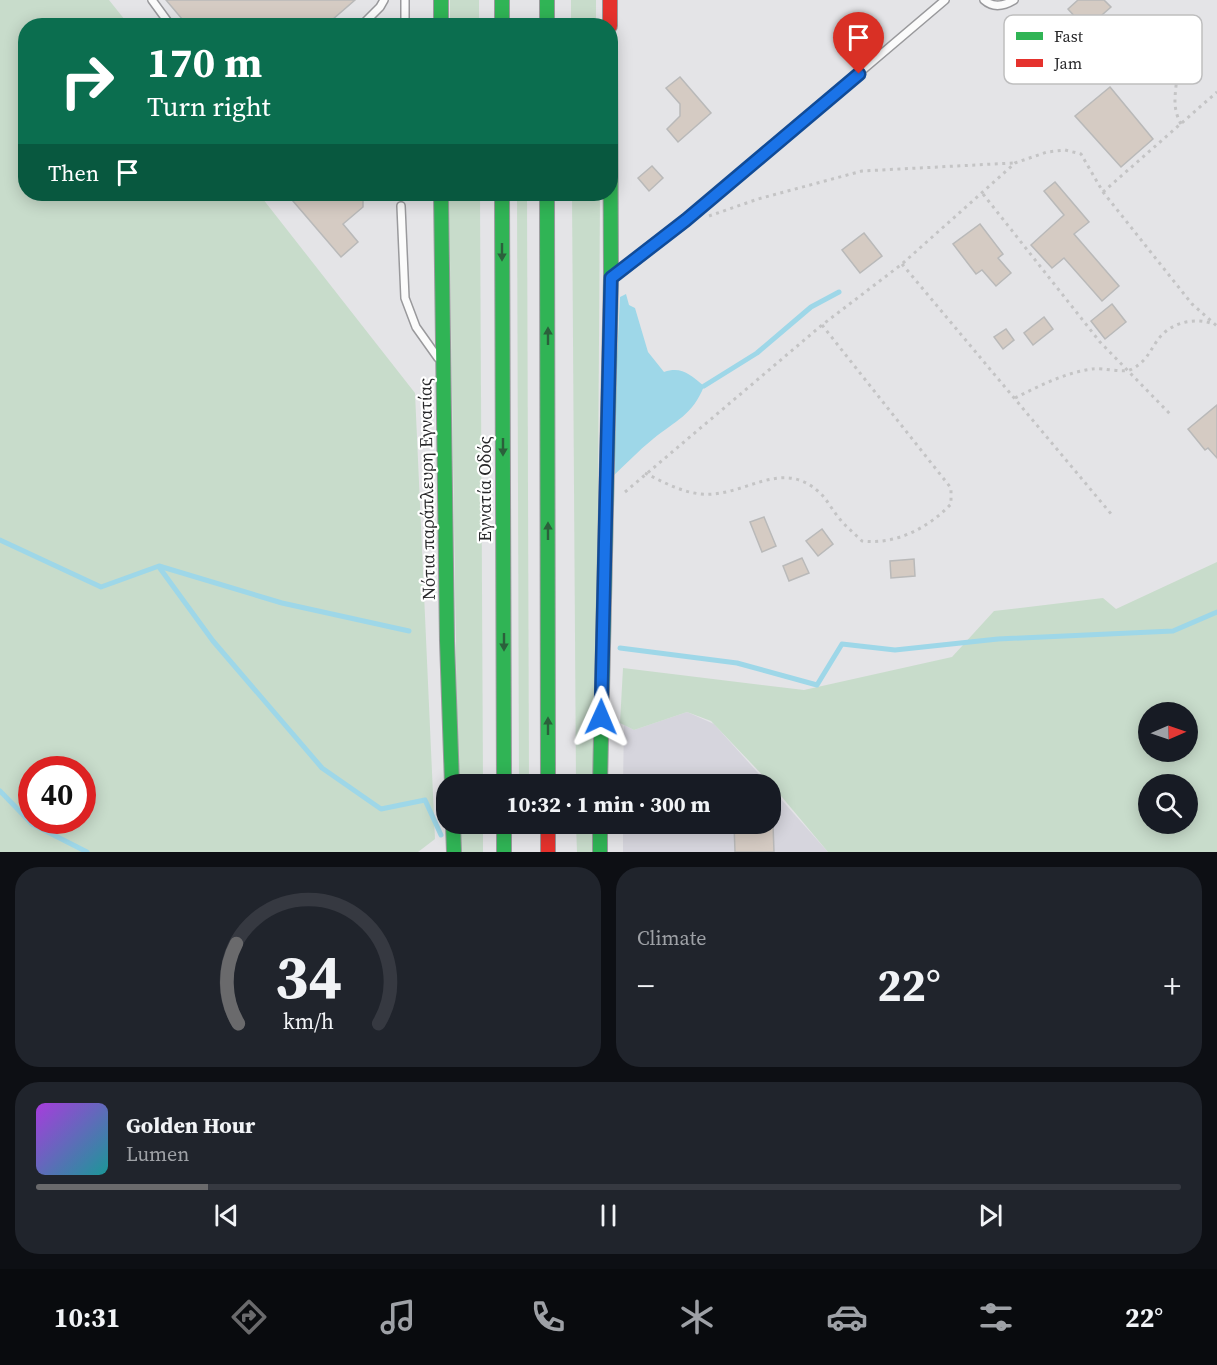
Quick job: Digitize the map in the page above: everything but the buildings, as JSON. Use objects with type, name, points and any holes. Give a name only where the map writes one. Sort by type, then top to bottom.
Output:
[{"type":"main road","points":[[441,0],[441,18]]},
{"type":"main road","points":[[501,0],[502,18]]},
{"type":"main road","points":[[547,0],[547,18]]},
{"type":"main road","points":[[610,0],[610,18]]},
{"type":"main road","name":"Νότια παράπλευρη Εγνατίας","points":[[441,201],[452,774]]},
{"type":"main road","name":"Εγνατία Οδός","points":[[502,201],[504,774]]},
{"type":"main road","points":[[547,201],[548,774]]},
{"type":"main road","points":[[600,774],[611,201]]},
{"type":"main road","points":[[453,834],[454,852]]},
{"type":"main road","points":[[504,834],[504,852]]},
{"type":"main road","points":[[548,834],[549,852]]},
{"type":"main road","points":[[600,834],[600,852]]},
{"type":"lane","points":[[152,0],[165,18]]},
{"type":"lane","points":[[369,18],[384,0]]},
{"type":"lane","points":[[405,0],[405,18]]},
{"type":"lane","points":[[611,278],[686,220],[945,0]]},
{"type":"lane","points":[[984,0],[996,5],[1014,0]]},
{"type":"lane","points":[[401,206],[405,298],[416,327],[443,364]]},
{"type":"path","points":[[1176,84],[1175,111],[1181,124]]},
{"type":"path","points":[[1103,192],[1217,92]]},
{"type":"path","points":[[686,220],[721,214],[758,199],[862,171],[1015,163],[1047,152],[1065,150],[1081,154],[1103,192],[1192,304],[1217,325]]},
{"type":"path","points":[[605,509],[822,325],[902,264],[1015,163]]},
{"type":"path","points":[[983,194],[1100,342],[1170,414]]},
{"type":"path","points":[[902,264],[1112,515]]},
{"type":"path","points":[[1015,398],[1070,373],[1109,368],[1128,371],[1145,362],[1165,332],[1182,323],[1202,320],[1217,325]]},
{"type":"path","points":[[645,473],[673,486],[702,494],[739,490],[781,476],[796,479],[819,492],[841,521],[862,541],[895,540],[939,516],[951,504],[951,488],[822,325]]},
{"type":"shaded area","points":[[687,712],[714,724],[759,774],[623,774],[624,725],[634,730]]},
{"type":"shaded area","points":[[781,799],[828,852],[623,852],[623,834],[781,834]]},
{"type":"green space","points":[[0,0],[109,0],[123,18],[18,18],[18,201],[264,201],[415,393],[435,839],[418,852],[0,852]]},
{"type":"green space","points":[[450,0],[479,0],[479,18],[450,18]]},
{"type":"green space","points":[[571,0],[596,0],[596,18],[571,18]]},
{"type":"green space","points":[[449,201],[480,201],[483,774],[458,774]]},
{"type":"green space","points":[[517,201],[527,201],[529,774],[519,774]]},
{"type":"green space","points":[[572,201],[600,201],[596,774],[576,774]]},
{"type":"green space","points":[[1217,562],[1217,852],[828,852],[781,796],[781,774],[761,774],[711,721],[687,712],[634,730],[620,723],[623,668],[804,690],[952,657],[994,611],[1103,598],[1116,609]]},
{"type":"green space","points":[[459,834],[483,834],[483,852],[460,852]]},
{"type":"green space","points":[[576,834],[595,834],[595,852],[577,852]]},
{"type":"water","points":[[626,294],[629,305],[635,308],[648,352],[664,372],[681,371],[704,386],[689,411],[647,444],[611,478],[620,297]]},
{"type":"waterway","points":[[704,386],[757,353],[811,307],[839,292]]},
{"type":"waterway","points":[[0,540],[101,587],[159,566],[282,603],[409,631]]},
{"type":"waterway","points":[[159,567],[213,641],[322,768],[381,809],[425,800],[441,835]]},
{"type":"waterway","points":[[620,648],[737,663],[817,685],[842,644],[895,650],[998,639],[1173,631],[1217,612]]},
{"type":"waterway","points":[[0,791],[32,824],[87,852]]},
{"type":"traffic: fast","points":[[441,0],[441,18]]},
{"type":"traffic: fast","points":[[502,0],[502,18]]},
{"type":"traffic: fast","points":[[547,0],[547,18]]},
{"type":"traffic: fast","points":[[441,201],[447,641],[452,774]]},
{"type":"traffic: fast","points":[[502,201],[504,774]]},
{"type":"traffic: fast","points":[[547,201],[548,774]]},
{"type":"traffic: fast","points":[[600,774],[611,201]]},
{"type":"traffic: fast","points":[[453,834],[454,852]]},
{"type":"traffic: fast","points":[[504,834],[504,852]]},
{"type":"traffic: fast","points":[[600,834],[600,852]]},
{"type":"traffic: jam","points":[[610,0],[610,18]]},
{"type":"traffic: jam","points":[[548,834],[548,852]]},
{"type":"route","points":[[601,717],[611,278],[686,220],[859,74]]}]
